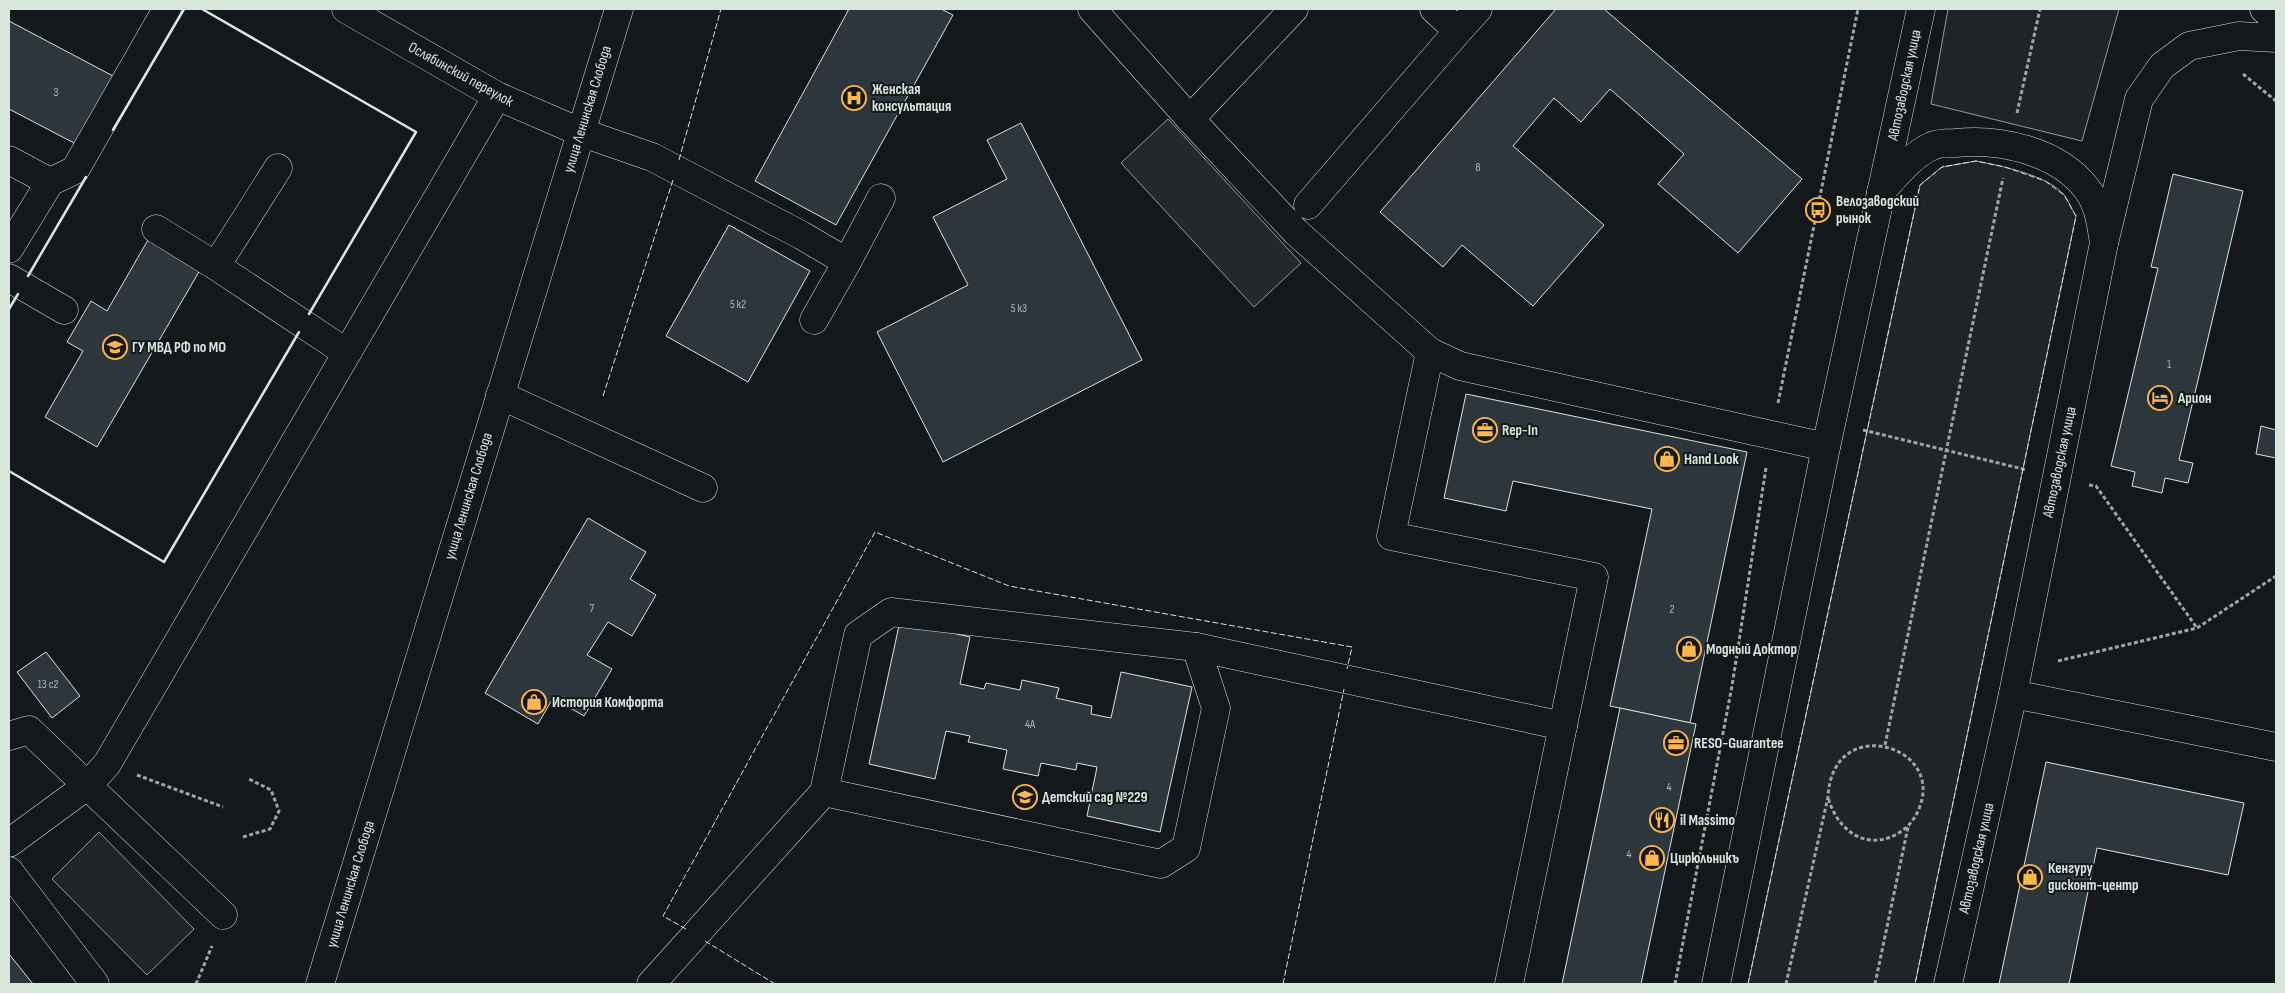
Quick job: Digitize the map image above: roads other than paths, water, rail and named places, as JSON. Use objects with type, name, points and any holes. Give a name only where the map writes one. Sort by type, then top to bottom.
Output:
[{"type":"main road","name":"Ослябинский переулок","points":[[346,9],[497,96],[580,132],[652,157],[802,235],[847,262]]},
{"type":"main road","name":"улица Ленинская Слобода","points":[[320,984],[619,9]]},
{"type":"main road","points":[[1190,119],[1294,9]]},
{"type":"main road","points":[[1434,9],[1458,31]]},
{"type":"main road","points":[[1308,205],[1478,9]]},
{"type":"main road","name":"Автозаводская улица","points":[[1716,984],[1826,446],[1921,9]]},
{"type":"main road","points":[[2264,9],[2276,20]]},
{"type":"main road","points":[[1098,11],[1190,119],[1296,232],[1430,352],[1460,366],[1771,436],[1826,446]]},
{"type":"main road","points":[[9,250],[50,182],[75,170],[158,12]]},
{"type":"main road","name":"Автозаводская улица","points":[[1948,984],[2012,694],[2104,243],[2139,99],[2162,66],[2189,46],[2239,36],[2276,38]]},
{"type":"main road","points":[[9,843],[88,785],[108,764],[497,96]]},
{"type":"main road","points":[[1881,192],[1904,166],[1932,145],[1976,140],[2010,145],[2044,156],[2072,172],[2088,190],[2099,214],[2104,243]]},
{"type":"main road","points":[[9,160],[50,182]]},
{"type":"main road","points":[[216,266],[278,168]]},
{"type":"main road","points":[[814,320],[881,198]]},
{"type":"main road","points":[[156,229],[216,266],[347,353]]},
{"type":"main road","points":[[9,278],[64,310]]},
{"type":"main road","points":[[1430,352],[1391,536],[1594,578],[1509,984]]},
{"type":"main road","points":[[500,395],[703,488]]},
{"type":"main road","points":[[652,984],[824,792],[858,635],[891,612],[1196,647],[1563,726]]},
{"type":"main road","points":[[824,792],[1161,864],[1186,848],[1216,708],[1196,647]]},
{"type":"main road","points":[[2012,694],[2276,747]]},
{"type":"main road","points":[[9,736],[28,730],[223,915]]},
{"type":"main road","points":[[9,871],[95,984]]},
{"type":"place","name":"Женская консультация","points":[[854,98]]},
{"type":"place","name":"Велозаводский рынок","points":[[1818,210]]},
{"type":"place","name":"ГУ МВД РФ по МО","points":[[115,347]]},
{"type":"place","name":"Арион","points":[[2160,398]]},
{"type":"place","name":"Rep-In","points":[[1485,430]]},
{"type":"place","name":"Hand Look","points":[[1667,459]]},
{"type":"place","name":"Модный Доктор","points":[[1689,649]]},
{"type":"place","name":"История Комфорта","points":[[534,702]]},
{"type":"place","name":"RESO-Guarantee","points":[[1676,743]]},
{"type":"place","name":"Детский сад №229","points":[[1025,797]]},
{"type":"place","name":"il Massimo","points":[[1662,820]]},
{"type":"place","name":"Цирюльникъ","points":[[1652,858]]},
{"type":"place","name":"Кенгуру дисконт-центр","points":[[2030,877]]}]
